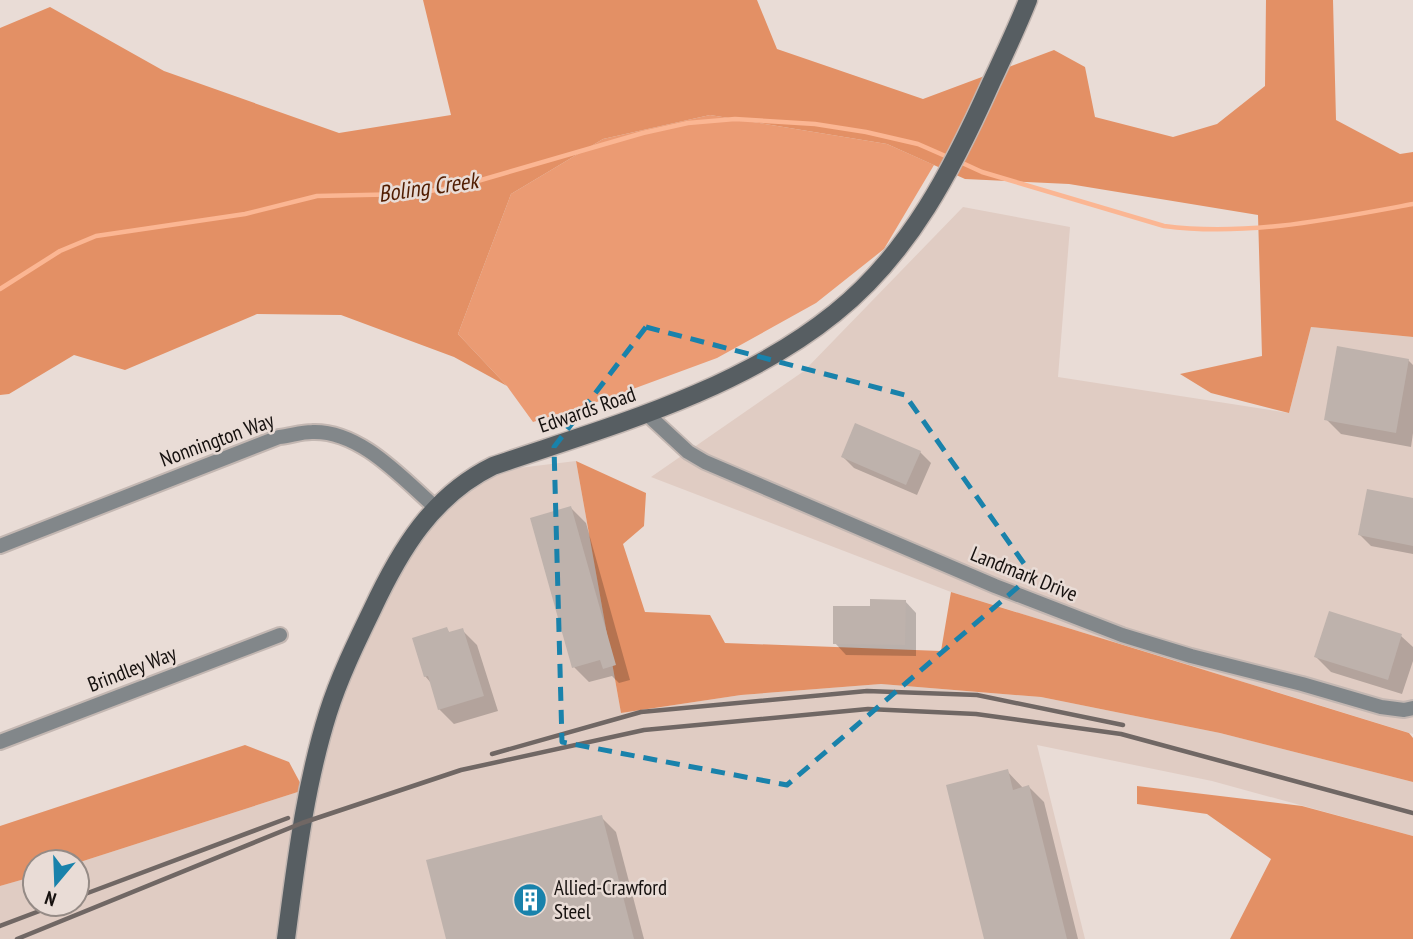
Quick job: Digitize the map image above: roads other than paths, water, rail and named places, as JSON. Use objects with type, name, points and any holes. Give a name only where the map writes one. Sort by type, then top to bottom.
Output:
[{"type":"main road","name":"Edwards Road","points":[[286,939],[302,823],[328,714],[358,638],[385,582],[410,539],[435,507],[464,482],[493,466],[646,414],[749,368],[809,333],[836,313],[868,284],[901,246],[953,167],[1028,0]]},
{"type":"street","name":"Landmark Drive","points":[[646,414],[688,452],[705,462],[1008,591],[1122,635],[1381,707],[1404,710],[1413,708]]},
{"type":"street","name":"Nonnington Way","points":[[0,546],[279,438],[313,432],[338,437],[370,450],[435,507]]},
{"type":"street","name":"Brindley Way","points":[[0,742],[280,635]]},
{"type":"waterway","name":"Boling Creek","points":[[0,289],[60,251],[96,236],[245,214],[317,196],[409,194],[457,187],[643,133],[688,123],[735,119],[815,124],[918,144],[950,158]]},
{"type":"waterway","points":[[958,161],[982,172],[1164,226],[1195,229],[1289,225],[1413,204]]},
{"type":"railway","points":[[492,754],[641,712],[867,691],[977,695],[1123,725]]},
{"type":"railway","points":[[17,939],[302,823],[461,770],[644,730],[868,709],[976,714],[1121,734],[1413,813]]},
{"type":"railway","points":[[91,892],[288,818]]},
{"type":"railway","points":[[0,926],[21,918]]},
{"type":"place","name":"Allied-Crawford Steel","points":[[530,900]]}]
